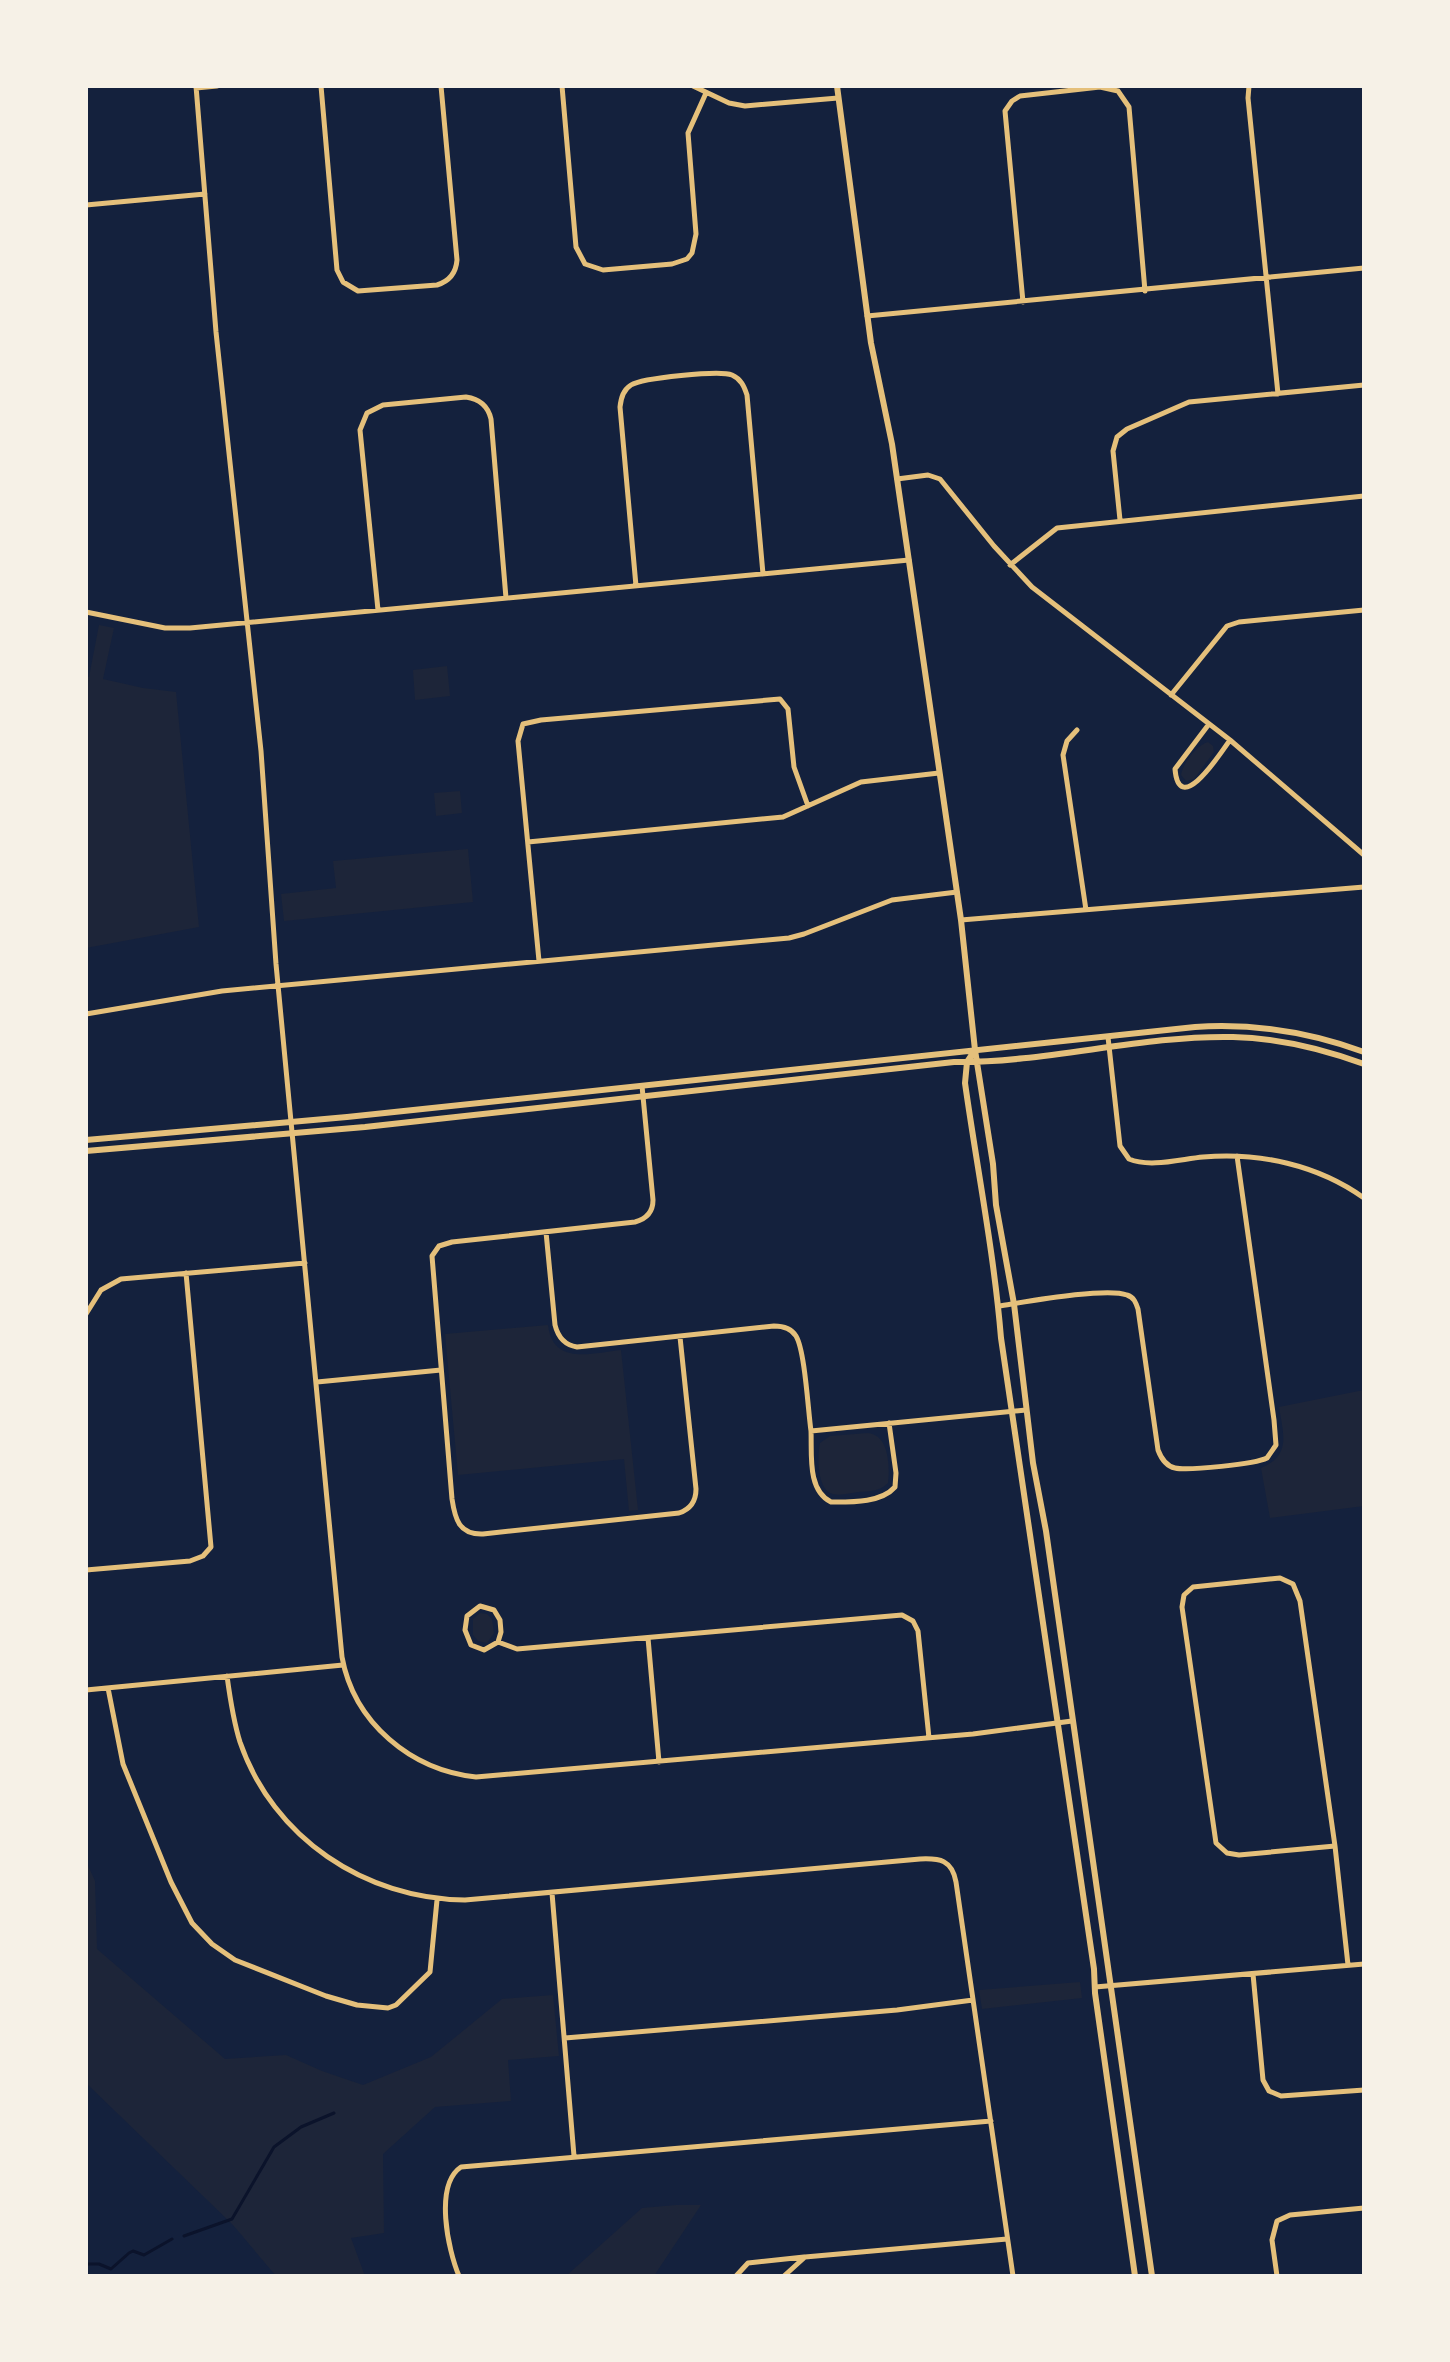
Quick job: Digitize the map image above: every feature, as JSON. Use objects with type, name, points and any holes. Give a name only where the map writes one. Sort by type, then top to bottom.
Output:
[{"type":"street","points":[[217,86],[196,87],[205,194],[261,751],[278,986],[343,1665],[359,1703],[391,1742],[420,1761],[454,1774],[492,1777],[929,1738],[1072,1721]]},
{"type":"street","points":[[321,86],[337,270],[347,286],[365,292],[437,285],[448,281],[455,272],[457,260],[441,86]]},
{"type":"street","points":[[562,86],[576,247],[585,264],[603,270],[672,264],[687,259],[692,253],[696,234],[688,133],[706,93]]},
{"type":"street","points":[[693,86],[729,103],[745,106],[838,98]]},
{"type":"street","points":[[837,86],[867,316],[897,479],[957,892],[996,1205],[1014,1304],[1026,1410],[1152,2276]]},
{"type":"street","points":[[1249,86],[1278,394]]},
{"type":"street","points":[[1023,302],[1005,111],[1020,96],[1100,87],[1114,88],[1123,95],[1129,107],[1145,291]]},
{"type":"street","points":[[86,205],[205,194]]},
{"type":"street","points":[[867,316],[1364,268]]},
{"type":"street","points":[[636,586],[620,407],[624,393],[634,383],[662,379],[726,374],[737,378],[745,388],[763,574]]},
{"type":"street","points":[[1120,520],[1113,451],[1115,441],[1122,432],[1182,404],[1364,385]]},
{"type":"street","points":[[378,610],[360,430],[367,413],[383,405],[466,397],[477,400],[487,408],[491,419],[506,598]]},
{"type":"street","points":[[897,479],[928,475],[940,479],[1010,565],[1032,587],[1230,740],[1364,855]]},
{"type":"street","points":[[1010,565],[1057,528],[1364,496]]},
{"type":"street","points":[[86,612],[169,629],[909,560]]},
{"type":"street","points":[[1171,695],[1227,626],[1239,622],[1364,610]]},
{"type":"street","points":[[539,961],[518,741],[523,724],[780,699],[788,709],[794,767],[808,806]]},
{"type":"street","points":[[1209,724],[1177,764],[1175,774],[1183,785],[1188,787],[1197,783],[1230,740]]},
{"type":"street","points":[[1077,730],[1067,741],[1063,755],[1086,910]]},
{"type":"street","points":[[528,842],[783,817],[861,782],[939,773]]},
{"type":"street","points":[[961,920],[1364,887]]},
{"type":"street","points":[[86,1014],[195,995],[278,986],[798,937],[892,900],[957,892]]},
{"type":"street","points":[[86,1140],[291,1122],[1195,1027],[1239,1025],[1297,1033],[1364,1052]]},
{"type":"street","points":[[1108,1037],[1120,1146],[1129,1159],[1147,1162],[1237,1156],[1302,1167],[1364,1198]]},
{"type":"street","points":[[86,1151],[293,1134],[1204,1038],[1243,1037],[1314,1049],[1364,1064]]},
{"type":"street","points":[[975,1050],[967,1062],[965,1083],[1094,1969],[1135,2276]]},
{"type":"street","points":[[642,1086],[653,1200],[648,1215],[635,1222],[452,1242],[436,1249],[432,1256],[453,1510],[463,1530],[483,1534],[679,1513],[691,1506],[696,1495],[680,1337]]},
{"type":"street","points":[[999,1306],[1108,1293],[1128,1296],[1135,1301],[1138,1309],[1158,1450],[1165,1462],[1177,1469],[1241,1464],[1267,1458],[1276,1445],[1275,1425],[1237,1156]]},
{"type":"street","points":[[546,1232],[555,1325],[565,1343],[577,1347],[774,1326],[792,1331],[800,1345],[815,1484],[819,1494],[833,1502],[885,1495],[896,1484],[889,1423]]},
{"type":"street","points":[[86,1314],[101,1290],[115,1281],[305,1263]]},
{"type":"street","points":[[86,1570],[190,1561],[203,1556],[211,1547],[186,1273]]},
{"type":"street","points":[[317,1382],[441,1370]]},
{"type":"street","points":[[811,1431],[1026,1410]]},
{"type":"street","points":[[1335,1846],[1239,1855],[1224,1852],[1216,1843],[1182,1607],[1184,1595],[1193,1587],[1280,1578],[1295,1588],[1300,1601],[1335,1846],[1348,1965]]},
{"type":"street","points":[[498,1642],[501,1632],[497,1613],[484,1606],[471,1612],[465,1623],[467,1637],[471,1645],[484,1650],[498,1642],[517,1649],[898,1615],[907,1617],[915,1623],[919,1634],[929,1738]]},
{"type":"street","points":[[648,1638],[659,1762]]},
{"type":"street","points":[[86,1690],[343,1665]]},
{"type":"street","points":[[227,1676],[244,1752],[260,1784],[288,1823],[344,1869],[398,1891],[437,1900],[940,1859],[951,1866],[955,1876],[1013,2276]]},
{"type":"street","points":[[108,1688],[126,1775],[171,1882],[192,1923],[212,1944],[235,1960],[326,1996],[357,2005],[388,2008],[396,2005],[430,1972],[437,1900]]},
{"type":"street","points":[[552,1893],[574,2156]]},
{"type":"street","points":[[1095,1987],[1364,1964]]},
{"type":"street","points":[[1253,1974],[1263,2080],[1269,2091],[1281,2096],[1364,2090]]},
{"type":"street","points":[[565,2038],[897,2010],[973,2000]]},
{"type":"street","points":[[459,2276],[446,2225],[448,2186],[454,2172],[461,2167],[991,2121]]},
{"type":"street","points":[[1277,2276],[1272,2240],[1277,2221],[1290,2215],[1364,2208]]},
{"type":"street","points":[[736,2276],[748,2263],[1007,2239]]},
{"type":"street","points":[[784,2276],[805,2257]]},
{"type":"shaded area","points":[[99,625],[114,628],[103,679],[176,692],[199,927],[86,948],[86,677],[89,677]]},
{"type":"shaded area","points":[[447,666],[450,696],[415,700],[413,670]]},
{"type":"shaded area","points":[[1208,742],[1214,752],[1194,779],[1186,781],[1181,775],[1184,765],[1195,751]]},
{"type":"shaded area","points":[[460,791],[462,813],[436,816],[434,793]]},
{"type":"shaded area","points":[[468,849],[473,902],[284,921],[281,894],[336,888],[333,861]]},
{"type":"shaded area","points":[[548,1325],[557,1347],[566,1352],[586,1354],[621,1350],[638,1510],[629,1511],[624,1459],[458,1475],[445,1334]]},
{"type":"shaded area","points":[[1364,1390],[1364,1506],[1270,1518],[1261,1468],[1271,1463],[1281,1450],[1283,1434],[1279,1407]]},
{"type":"shaded area","points":[[868,1433],[880,1439],[887,1452],[888,1483],[870,1491],[839,1495],[828,1491],[819,1472],[820,1443],[830,1436]]},
{"type":"shaded area","points":[[480,1613],[492,1619],[494,1633],[487,1643],[478,1641],[473,1635],[473,1619]]},
{"type":"shaded area","points":[[86,1861],[95,1881],[97,1949],[225,2059],[286,2055],[363,2085],[431,2057],[502,1999],[553,1995],[559,2056],[508,2060],[511,2101],[435,2107],[383,2154],[384,2233],[351,2238],[365,2276],[276,2276],[233,2225],[86,2083]]},
{"type":"shaded area","points":[[1080,1982],[1082,1998],[982,2009],[979,1990]]},
{"type":"shaded area","points":[[701,2205],[654,2276],[566,2276],[642,2208]]},
{"type":"waterway","points":[[184,2236],[232,2219],[274,2147],[301,2127],[334,2113]]},
{"type":"waterway","points":[[86,2264],[99,2264],[111,2269],[133,2251],[144,2255],[172,2239]]}]
